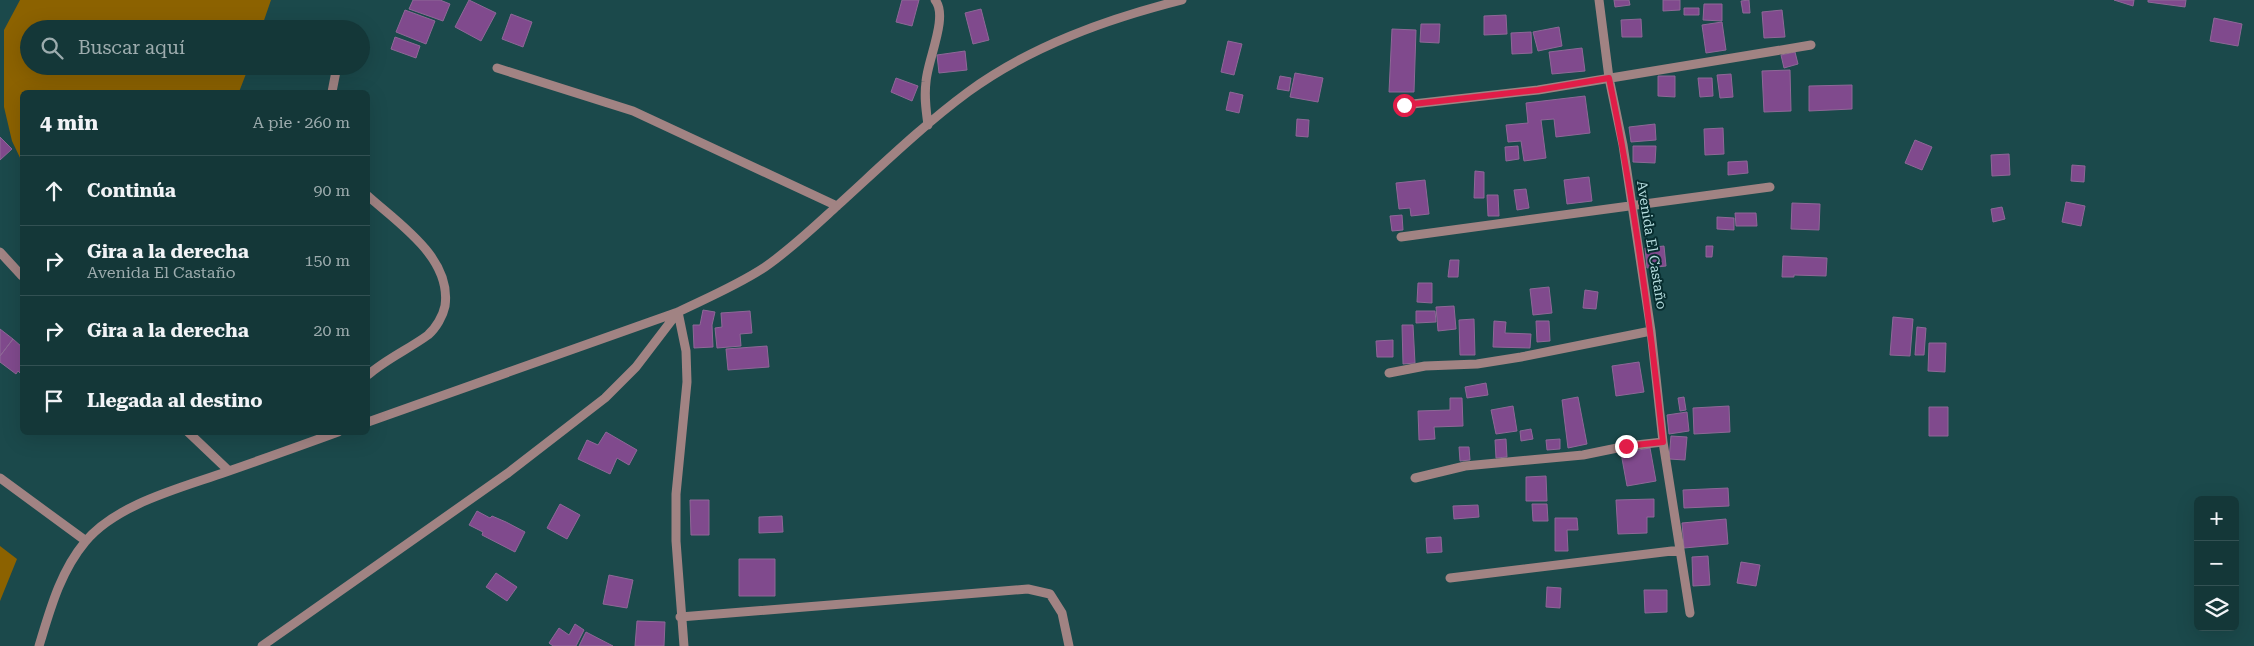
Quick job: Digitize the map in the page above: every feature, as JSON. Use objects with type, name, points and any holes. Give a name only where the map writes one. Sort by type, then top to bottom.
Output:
[{"type":"street","points":[[928,125],[925,103],[926,80],[940,20],[939,5],[935,0]]},
{"type":"street","points":[[370,421],[678,312],[724,290],[764,267],[802,238],[928,125],[968,92],[991,77],[1048,45],[1104,24],[1182,0]]},
{"type":"street","name":"Avenida El Castaño","points":[[1599,0],[1609,78],[1623,145],[1651,331],[1663,442],[1690,614]]},
{"type":"street","points":[[1404,105],[1538,90],[1811,45]]},
{"type":"street","points":[[497,68],[633,111],[837,206]]},
{"type":"street","points":[[332,90],[335,75]]},
{"type":"street","points":[[1401,237],[1770,187]]},
{"type":"street","points":[[370,198],[424,247],[440,270],[446,295],[443,315],[429,334],[370,372]]},
{"type":"street","points":[[0,252],[20,274]]},
{"type":"street","points":[[678,312],[686,351],[687,382],[676,494],[676,541],[680,617],[684,646]]},
{"type":"street","points":[[262,646],[508,473],[605,398],[636,367],[678,312]]},
{"type":"street","points":[[1389,372],[1426,366],[1477,364],[1521,358],[1651,331]]},
{"type":"street","points":[[191,435],[228,471]]},
{"type":"street","points":[[39,646],[69,564],[86,541],[110,520],[140,504],[330,435]]},
{"type":"street","points":[[1415,478],[1465,466],[1583,455],[1626,446],[1663,442]]},
{"type":"street","points":[[0,478],[86,541]]},
{"type":"street","points":[[1450,578],[1680,550]]},
{"type":"street","points":[[680,617],[1028,588],[1050,594],[1062,613],[1069,646]]},
{"type":"shaded area","points":[[20,0],[271,0],[264,20],[20,20],[20,75],[246,75],[240,90],[20,90],[20,158],[12,141],[4,107],[4,30]]},
{"type":"shaded area","points":[[0,546],[17,559],[0,601]]},
{"type":"building","points":[[413,0],[440,0],[450,4],[443,21],[409,9]]},
{"type":"building","points":[[469,0],[496,13],[481,41],[455,27]]},
{"type":"building","points":[[902,0],[919,0],[912,26],[896,22]]},
{"type":"building","points":[[1614,0],[1629,0],[1630,5],[1615,7]]},
{"type":"building","points":[[1663,0],[1680,0],[1680,10],[1663,11]]},
{"type":"building","points":[[1749,0],[1750,13],[1743,13],[1741,1]]},
{"type":"building","points":[[2114,0],[2134,0],[2133,6]]},
{"type":"building","points":[[2148,0],[2186,0],[2185,7],[2148,2]]},
{"type":"building","points":[[1704,4],[1722,4],[1722,21],[1703,20]]},
{"type":"building","points":[[1684,8],[1699,8],[1699,15],[1684,15]]},
{"type":"building","points":[[981,9],[989,40],[973,44],[965,13]]},
{"type":"building","points":[[405,10],[435,21],[426,44],[396,32]]},
{"type":"building","points":[[1782,10],[1785,37],[1764,38],[1762,12]]},
{"type":"building","points":[[511,14],[532,22],[523,47],[502,39]]},
{"type":"building","points":[[1506,15],[1507,34],[1484,35],[1484,16]]},
{"type":"building","points":[[2214,18],[2242,24],[2238,46],[2210,41]]},
{"type":"building","points":[[1641,19],[1642,37],[1622,37],[1621,20]]},
{"type":"building","points":[[1722,22],[1726,50],[1706,53],[1702,25]]},
{"type":"building","points":[[1421,24],[1440,24],[1439,43],[1420,42]]},
{"type":"building","points":[[1559,27],[1562,46],[1538,51],[1533,32]]},
{"type":"building","points":[[1392,29],[1416,30],[1414,92],[1389,92]]},
{"type":"building","points":[[1531,32],[1532,53],[1512,54],[1511,33]]},
{"type":"building","points":[[395,37],[420,46],[416,58],[391,49]]},
{"type":"building","points":[[1228,41],[1242,44],[1234,75],[1221,72]]},
{"type":"building","points":[[1582,48],[1585,71],[1552,74],[1549,52]]},
{"type":"building","points":[[965,51],[967,70],[939,73],[937,55]]},
{"type":"building","points":[[1795,52],[1798,64],[1784,68],[1781,55]]},
{"type":"building","points":[[1790,70],[1791,111],[1764,112],[1762,71]]},
{"type":"building","points":[[1295,73],[1323,78],[1318,102],[1290,97]]},
{"type":"building","points":[[1731,74],[1733,97],[1720,98],[1717,75]]},
{"type":"building","points":[[1280,76],[1291,78],[1289,91],[1277,89]]},
{"type":"building","points":[[1658,76],[1675,76],[1675,97],[1658,96]]},
{"type":"building","points":[[896,78],[918,86],[912,101],[891,92]]},
{"type":"building","points":[[1698,78],[1712,78],[1713,96],[1700,97]]},
{"type":"building","points":[[1852,85],[1852,109],[1809,111],[1809,86]]},
{"type":"building","points":[[1230,92],[1243,95],[1239,113],[1226,110]]},
{"type":"building","points":[[1585,96],[1590,133],[1556,137],[1554,119],[1541,120],[1546,158],[1524,161],[1521,141],[1508,142],[1506,125],[1528,123],[1526,103]]},
{"type":"building","points":[[1297,119],[1309,120],[1308,137],[1296,136]]},
{"type":"building","points":[[1655,124],[1656,140],[1631,142],[1629,127]]},
{"type":"building","points":[[1723,128],[1724,154],[1705,155],[1704,129]]},
{"type":"building","points":[[0,137],[12,149],[0,160]]},
{"type":"building","points":[[1915,140],[1932,147],[1922,170],[1905,163]]},
{"type":"building","points":[[1518,146],[1519,159],[1506,161],[1505,147]]},
{"type":"building","points":[[1633,146],[1656,146],[1655,163],[1633,162]]},
{"type":"building","points":[[2009,154],[2010,175],[1992,176],[1991,155]]},
{"type":"building","points":[[1747,161],[1748,173],[1728,175],[1728,162]]},
{"type":"building","points":[[2072,165],[2085,166],[2084,182],[2071,181]]},
{"type":"building","points":[[1475,171],[1484,172],[1484,198],[1474,198]]},
{"type":"building","points":[[1589,177],[1592,201],[1567,204],[1564,180]]},
{"type":"building","points":[[1425,180],[1429,214],[1411,216],[1410,208],[1399,209],[1396,183]]},
{"type":"building","points":[[1526,189],[1529,208],[1517,210],[1514,190]]},
{"type":"building","points":[[1487,195],[1498,195],[1499,216],[1488,216]]},
{"type":"building","points":[[2066,202],[2085,206],[2081,226],[2062,222]]},
{"type":"building","points":[[1792,203],[1820,204],[1819,230],[1791,229]]},
{"type":"building","points":[[2002,207],[2005,219],[1993,222],[1991,209]]},
{"type":"building","points":[[1735,213],[1756,213],[1757,226],[1736,226]]},
{"type":"building","points":[[1402,215],[1403,230],[1392,231],[1390,216]]},
{"type":"building","points":[[1717,217],[1734,218],[1734,230],[1717,229]]},
{"type":"building","points":[[1664,246],[1666,266],[1647,268],[1645,248]]},
{"type":"building","points":[[1706,246],[1713,246],[1712,257],[1706,257]]},
{"type":"building","points":[[1783,256],[1827,258],[1826,276],[1794,275],[1794,277],[1782,277]]},
{"type":"building","points":[[1450,260],[1459,260],[1458,277],[1448,277]]},
{"type":"building","points":[[1418,283],[1432,283],[1432,303],[1417,302]]},
{"type":"building","points":[[1549,287],[1552,313],[1533,315],[1530,289]]},
{"type":"building","points":[[1585,290],[1598,292],[1596,309],[1583,308]]},
{"type":"building","points":[[1454,306],[1456,329],[1438,331],[1436,307]]},
{"type":"building","points":[[703,310],[715,312],[712,325],[713,347],[694,348],[693,325],[700,325]]},
{"type":"building","points":[[750,311],[752,333],[740,334],[741,346],[717,348],[715,328],[722,327],[721,313]]},
{"type":"building","points":[[1416,311],[1435,311],[1436,322],[1416,323]]},
{"type":"building","points":[[1893,317],[1913,319],[1910,356],[1890,355]]},
{"type":"building","points":[[1474,319],[1475,355],[1460,355],[1459,320]]},
{"type":"building","points":[[1494,321],[1506,322],[1505,333],[1531,334],[1530,348],[1493,347]]},
{"type":"building","points":[[1536,321],[1549,321],[1550,341],[1537,342]]},
{"type":"building","points":[[1402,325],[1413,325],[1415,363],[1403,364]]},
{"type":"building","points":[[1917,327],[1926,328],[1924,355],[1915,355]]},
{"type":"building","points":[[0,329],[13,339],[0,356]]},
{"type":"building","points":[[13,339],[20,345],[20,373],[18,371],[16,374],[0,362],[0,356]]},
{"type":"building","points":[[1393,340],[1393,357],[1377,357],[1376,341]]},
{"type":"building","points":[[1929,343],[1946,343],[1945,372],[1928,371]]},
{"type":"building","points":[[767,346],[769,367],[728,370],[726,349]]},
{"type":"building","points":[[1639,362],[1644,392],[1616,396],[1612,366]]},
{"type":"building","points":[[1486,383],[1488,395],[1467,398],[1465,387]]},
{"type":"building","points":[[1578,397],[1587,444],[1568,448],[1562,400]]},
{"type":"building","points":[[1684,397],[1686,410],[1680,411],[1678,398]]},
{"type":"building","points":[[1450,398],[1462,398],[1463,426],[1434,427],[1435,439],[1419,440],[1418,411],[1450,410]]},
{"type":"building","points":[[1513,406],[1517,431],[1496,434],[1491,410]]},
{"type":"building","points":[[1729,406],[1730,432],[1694,434],[1693,408]]},
{"type":"building","points":[[1929,407],[1948,407],[1948,436],[1929,436]]},
{"type":"building","points":[[1687,412],[1689,431],[1669,434],[1667,415]]},
{"type":"building","points":[[1531,429],[1533,439],[1521,441],[1520,431]]},
{"type":"building","points":[[606,432],[637,450],[629,465],[617,458],[610,474],[578,459],[587,440],[598,445]]},
{"type":"building","points":[[1671,436],[1687,437],[1685,460],[1669,459]]},
{"type":"building","points":[[1506,439],[1507,457],[1496,458],[1495,440]]},
{"type":"building","points":[[1560,439],[1560,449],[1547,450],[1546,440]]},
{"type":"building","points":[[1459,447],[1469,447],[1470,460],[1460,461]]},
{"type":"building","points":[[1650,448],[1656,481],[1627,486],[1621,453]]},
{"type":"building","points":[[1546,476],[1547,501],[1526,501],[1526,477]]},
{"type":"building","points":[[1728,488],[1729,506],[1684,508],[1683,490]]},
{"type":"building","points":[[1654,499],[1654,517],[1647,517],[1647,533],[1618,534],[1616,500]]},
{"type":"building","points":[[690,500],[709,500],[709,535],[691,535]]},
{"type":"building","points":[[560,504],[580,515],[567,539],[547,528]]},
{"type":"building","points":[[1532,504],[1547,504],[1548,521],[1533,521]]},
{"type":"building","points":[[1478,505],[1479,517],[1454,519],[1453,506]]},
{"type":"building","points":[[477,511],[490,518],[492,516],[506,522],[525,532],[515,552],[482,535],[483,532],[469,525]]},
{"type":"building","points":[[782,516],[783,532],[759,533],[759,517]]},
{"type":"building","points":[[1555,518],[1577,518],[1578,530],[1567,530],[1568,551],[1555,551]]},
{"type":"building","points":[[1726,519],[1728,544],[1684,548],[1682,523]]},
{"type":"building","points":[[1441,537],[1442,552],[1427,553],[1426,538]]},
{"type":"building","points":[[1708,556],[1710,585],[1693,586],[1692,557]]},
{"type":"building","points":[[739,559],[775,559],[775,596],[739,596]]},
{"type":"building","points":[[1741,562],[1760,565],[1756,586],[1737,583]]},
{"type":"building","points":[[496,573],[517,587],[507,601],[486,587]]},
{"type":"building","points":[[609,575],[633,580],[627,608],[603,604]]},
{"type":"building","points":[[1547,587],[1561,588],[1560,608],[1546,607]]},
{"type":"building","points":[[1644,590],[1667,590],[1667,612],[1645,613]]},
{"type":"building","points":[[637,621],[665,622],[664,646],[635,646]]},
{"type":"building","points":[[575,624],[584,630],[576,646],[553,646],[549,643],[559,628],[569,635]]},
{"type":"building","points":[[586,632],[613,646],[579,646]]},
{"type":"route","points":[[1404,105],[1538,90],[1609,78],[1623,145],[1651,331],[1663,442],[1626,446]]}]
